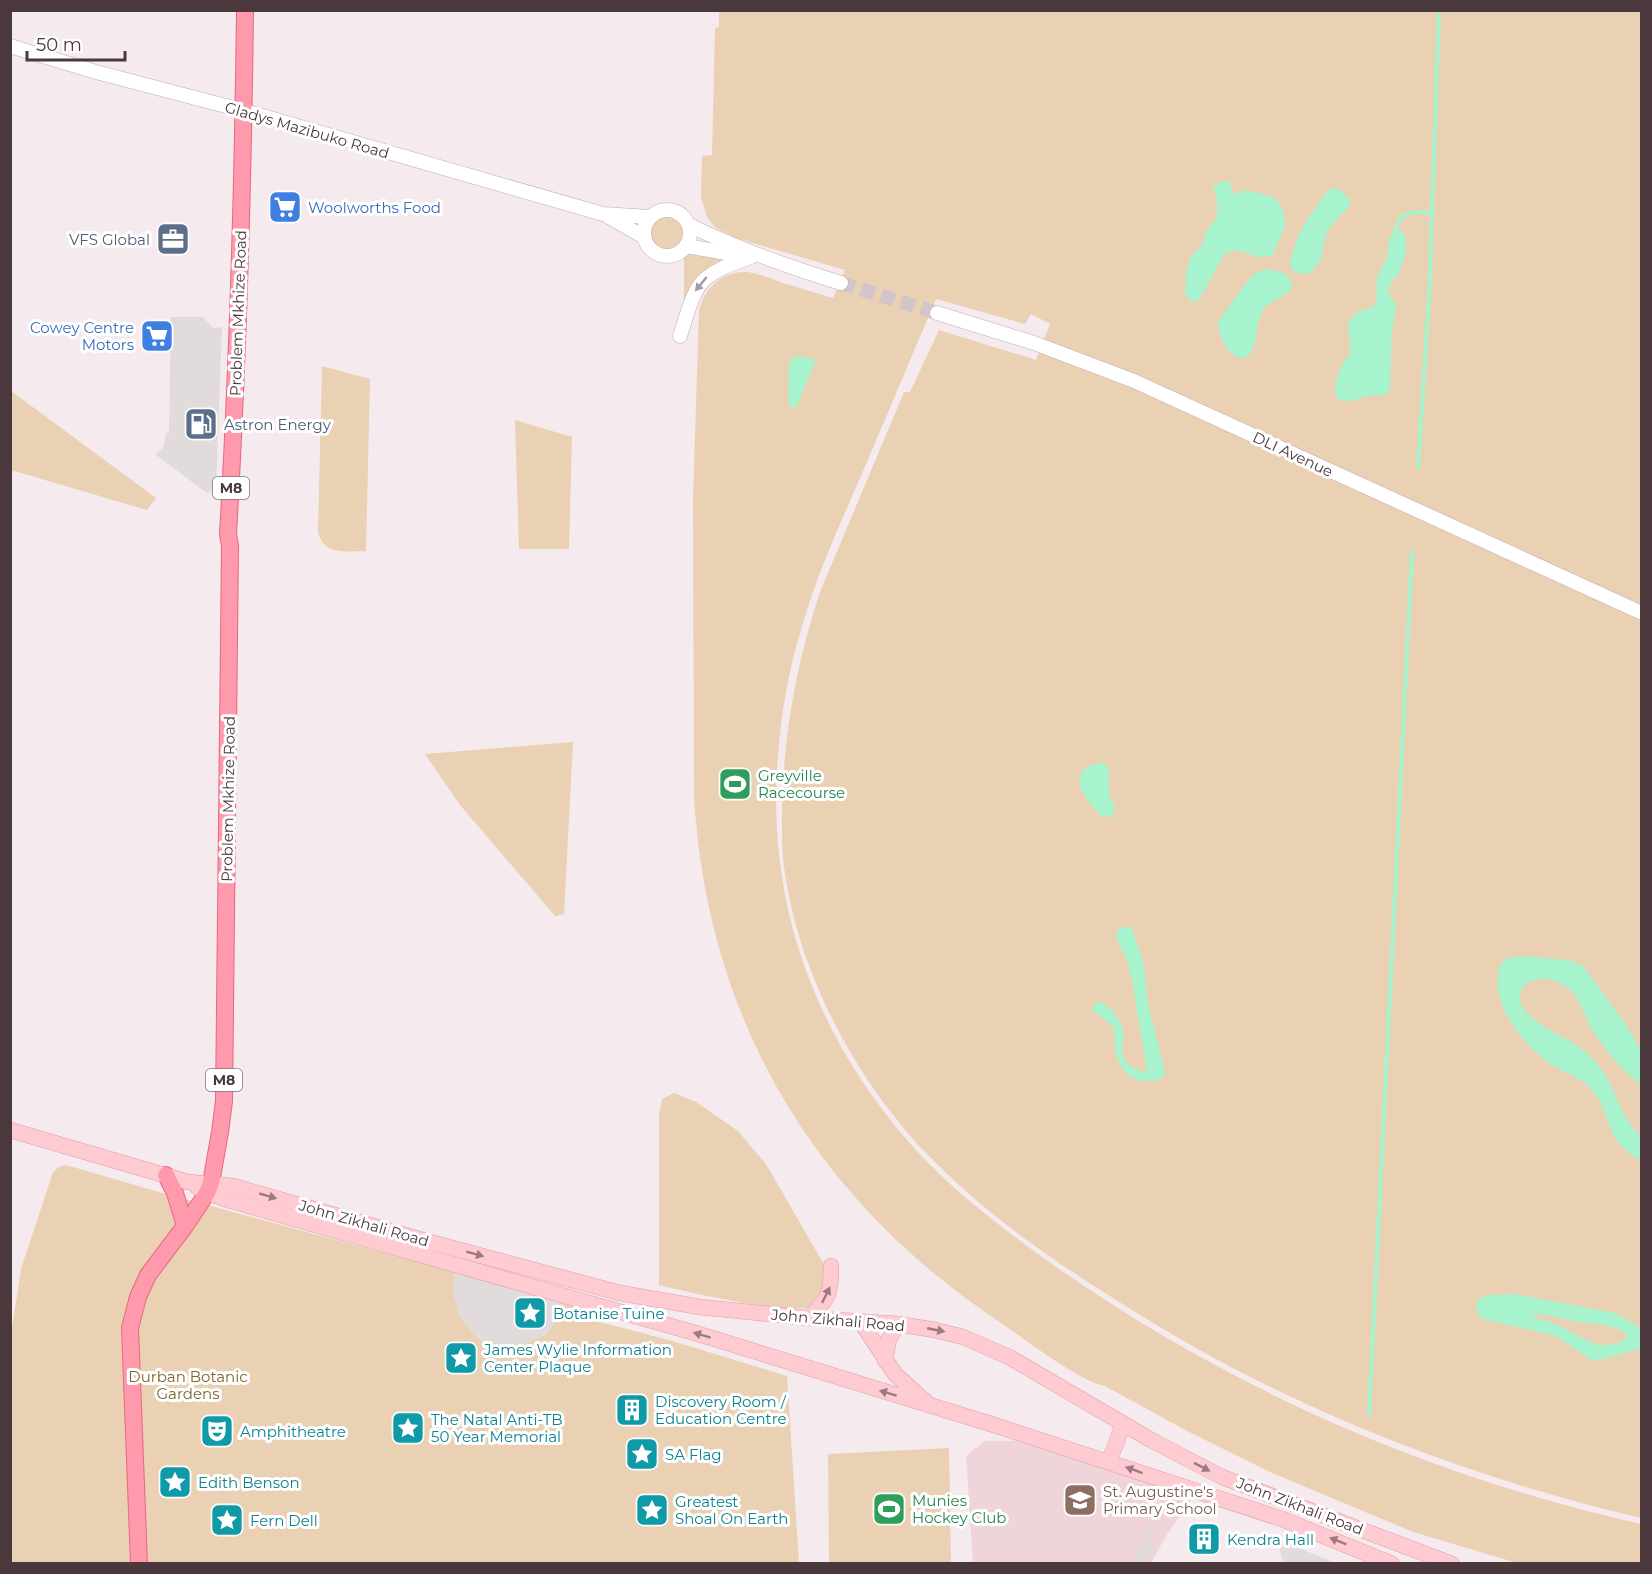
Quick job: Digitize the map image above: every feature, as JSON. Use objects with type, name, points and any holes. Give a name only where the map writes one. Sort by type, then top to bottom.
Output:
[{"type":"main road","name":"Problem Mkhize Road","points":[[139,1563],[130,1328],[138,1297],[148,1275],[185,1226],[209,1188],[224,1101],[229,753],[230,546],[228,534],[238,340],[245,111],[245,10]]},
{"type":"main road","name":"John Zikhali Road","points":[[10,1130],[695,1333],[1109,1462],[1282,1519],[1392,1563]]},
{"type":"main road","points":[[166,1175],[175,1193],[185,1226]]},
{"type":"main road","name":"John Zikhali Road","points":[[209,1188],[233,1186],[620,1293],[700,1307],[898,1324],[935,1330],[984,1345],[1029,1368],[1124,1425],[1222,1477],[1452,1563]]},
{"type":"main road","points":[[808,1318],[827,1298],[831,1290],[831,1266]]},
{"type":"main road","points":[[861,1322],[885,1360],[901,1379],[930,1406]]},
{"type":"main road","points":[[885,1360],[889,1339],[898,1324]]},
{"type":"main road","points":[[1109,1462],[1124,1425]]},
{"type":"street","name":"Gladys Mazibuko Road","points":[[10,46],[603,214],[650,217]]},
{"type":"street","points":[[669,209],[682,214],[689,225],[690,236],[686,246],[671,256],[662,256],[654,252],[647,245],[644,237],[646,223],[650,217],[669,209]]},
{"type":"street","name":"Gladys Mazibuko Road","points":[[603,214],[644,237]]},
{"type":"street","points":[[689,225],[772,261],[841,284]]},
{"type":"street","points":[[686,246],[772,261]]},
{"type":"street","points":[[680,336],[693,294],[703,279],[720,268],[751,257]]},
{"type":"street","name":"DLI Avenue","points":[[937,313],[1034,343],[1134,381],[1641,613]]},
{"type":"shaded area","points":[[1226,180],[1230,182],[1235,194],[1246,190],[1273,197],[1279,202],[1285,216],[1285,226],[1272,256],[1257,257],[1237,250],[1226,253],[1201,296],[1197,301],[1190,301],[1185,294],[1187,267],[1192,255],[1202,245],[1206,231],[1217,217],[1217,201],[1213,186]]},
{"type":"shaded area","points":[[1337,188],[1350,199],[1350,205],[1330,228],[1325,237],[1321,258],[1314,269],[1308,274],[1294,273],[1290,262],[1299,233],[1326,192]]},
{"type":"shaded area","points":[[1402,231],[1405,236],[1406,250],[1402,266],[1391,282],[1388,294],[1396,307],[1392,331],[1390,389],[1386,394],[1350,401],[1341,400],[1337,397],[1335,386],[1343,363],[1350,353],[1348,324],[1355,314],[1376,304],[1377,277],[1387,257],[1389,238],[1394,232]]},
{"type":"shaded area","points":[[1264,269],[1287,275],[1292,288],[1263,310],[1253,348],[1245,358],[1239,358],[1222,340],[1218,322],[1251,276]]},
{"type":"shaded area","points":[[171,317],[203,317],[213,328],[222,327],[216,488],[207,493],[156,455],[164,446],[166,433],[169,433]]},
{"type":"shaded area","points":[[799,356],[816,360],[796,408],[790,406],[788,401],[789,362],[792,358]]},
{"type":"shaded area","points":[[1103,761],[1109,771],[1109,794],[1115,804],[1112,817],[1101,816],[1084,794],[1079,781],[1085,768]]},
{"type":"shaded area","points":[[1122,927],[1132,929],[1143,960],[1148,1004],[1165,1073],[1163,1077],[1155,1080],[1140,1081],[1123,1069],[1116,1054],[1113,1026],[1090,1008],[1100,1001],[1111,1009],[1123,1030],[1122,1049],[1126,1062],[1133,1068],[1147,1071],[1132,980],[1127,960],[1117,939],[1117,930]]},
{"type":"shaded area","points":[[1520,956],[1569,960],[1583,966],[1627,1026],[1641,1051],[1641,1085],[1605,1048],[1572,991],[1560,983],[1540,979],[1527,983],[1521,994],[1521,1004],[1527,1013],[1583,1050],[1600,1067],[1626,1118],[1641,1137],[1641,1160],[1629,1153],[1615,1137],[1599,1099],[1592,1090],[1582,1081],[1545,1060],[1511,1023],[1500,999],[1498,972],[1506,959]]},
{"type":"shaded area","points":[[455,1272],[558,1298],[556,1320],[547,1334],[526,1343],[502,1345],[477,1338],[460,1316],[453,1291]]},
{"type":"shaded area","points":[[1515,1294],[1615,1313],[1641,1328],[1641,1348],[1593,1361],[1556,1336],[1484,1319],[1477,1314],[1476,1302],[1485,1295]],"holes":[[[1534,1315],[1615,1328],[1627,1335],[1626,1340],[1609,1345],[1597,1345],[1551,1322],[1535,1318]]]},
{"type":"shaded area","name":"St. Augustine's Primary School","points":[[985,1441],[1046,1441],[1197,1492],[1166,1536],[1151,1563],[973,1563],[966,1456]]},
{"type":"shaded area","points":[[1150,1526],[1153,1546],[1144,1563],[1131,1563]]},
{"type":"shaded area","points":[[1277,1539],[1335,1563],[1287,1563],[1282,1559]]},
{"type":"green space","points":[[719,11],[1641,11],[1641,1518],[1505,1481],[1374,1433],[1246,1375],[1124,1305],[1006,1225],[942,1169],[912,1138],[884,1103],[836,1027],[801,943],[790,901],[782,849],[787,737],[800,664],[820,592],[904,392],[910,392],[939,330],[1036,360],[1050,324],[1031,314],[1025,324],[936,299],[830,548],[803,623],[789,677],[780,732],[776,819],[781,869],[790,917],[803,963],[821,1008],[870,1093],[901,1133],[953,1187],[1052,1264],[1120,1309],[1189,1351],[1261,1389],[1409,1454],[1485,1481],[1641,1524],[1641,1563],[1517,1563],[1413,1532],[1270,1472],[1187,1431],[1105,1386],[1082,1377],[1004,1325],[937,1276],[878,1222],[827,1163],[784,1099],[749,1031],[722,957],[704,879],[694,797],[693,499],[699,310],[710,288],[729,274],[746,272],[755,274],[833,298],[845,270],[736,238],[716,228],[707,217],[701,197],[702,156],[712,155],[715,28],[719,27]]},
{"type":"green space","points":[[668,216],[680,221],[685,233],[680,245],[668,250],[656,245],[651,233],[656,221]]},
{"type":"green space","points":[[687,250],[733,257],[684,305],[684,254]]},
{"type":"green space","points":[[322,366],[370,379],[366,551],[330,549],[321,540],[318,532]]},
{"type":"green space","points":[[11,391],[156,498],[147,510],[11,470]]},
{"type":"green space","points":[[515,420],[572,437],[569,549],[519,549]]},
{"type":"green space","points":[[573,742],[564,914],[555,916],[460,805],[425,754]]},
{"type":"green space","points":[[674,1093],[696,1102],[738,1131],[766,1164],[826,1268],[824,1288],[820,1298],[813,1305],[803,1308],[763,1306],[659,1285],[659,1114],[662,1099]]},
{"type":"green space","name":"Durban Botanic Gardens","points":[[66,1165],[455,1272],[453,1291],[460,1316],[477,1338],[502,1345],[526,1343],[547,1334],[556,1320],[559,1298],[595,1311],[592,1320],[669,1340],[787,1376],[799,1563],[12,1564],[10,1551],[11,1335],[21,1269],[53,1172]]},
{"type":"green space","name":"Munies Hockey Club","points":[[949,1448],[951,1563],[829,1563],[828,1454]]},
{"type":"waterway","points":[[1418,467],[1429,297],[1439,10]]},
{"type":"waterway","points":[[1394,232],[1404,216],[1432,213]]},
{"type":"waterway","points":[[1369,1414],[1412,552]]},
{"type":"tunnel","points":[[841,283],[937,313]]},
{"type":"place","name":"Woolworths Food","points":[[285,207]]},
{"type":"place","name":"VFS Global","points":[[173,239]]},
{"type":"place","name":"Cowey Centre Motors","points":[[157,336]]},
{"type":"place","name":"Astron Energy","points":[[201,424]]},
{"type":"place","name":"Greyville Racecourse","points":[[735,784]]},
{"type":"place","name":"Botanise Tuine","points":[[530,1313]]},
{"type":"place","name":"James Wylie Information Center Plaque","points":[[461,1358]]},
{"type":"place","name":"Discovery Room / Education Centre","points":[[632,1410]]},
{"type":"place","name":"The Natal Anti-TB 50 Year Memorial","points":[[408,1428]]},
{"type":"place","name":"Amphitheatre","points":[[217,1431]]},
{"type":"place","name":"SA Flag","points":[[642,1454]]},
{"type":"place","name":"Edith Benson","points":[[175,1482]]},
{"type":"place","name":"St. Augustine's Primary School","points":[[1080,1500]]},
{"type":"place","name":"Munies Hockey Club","points":[[889,1509]]},
{"type":"place","name":"Greatest Shoal On Earth","points":[[652,1510]]},
{"type":"place","name":"Fern Dell","points":[[227,1520]]},
{"type":"place","name":"Kendra Hall","points":[[1204,1539]]}]
